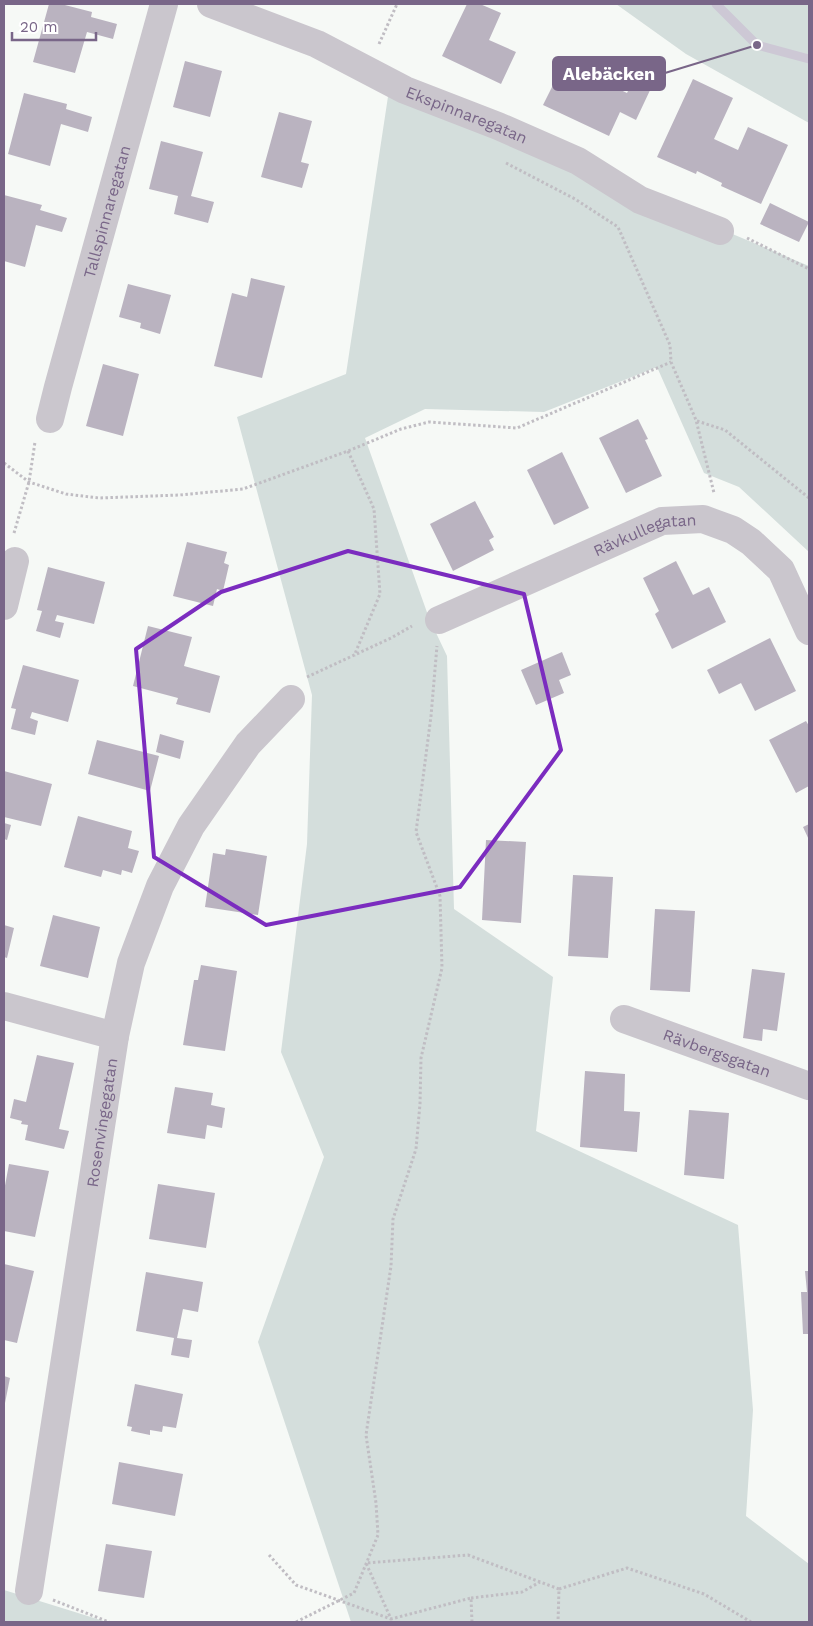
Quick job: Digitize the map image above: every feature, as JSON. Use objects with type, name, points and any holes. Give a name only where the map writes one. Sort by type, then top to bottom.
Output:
[{"type":"street","name":"Tallspinnaregatan","points":[[42,430],[164,4]]},
{"type":"street","name":"Ekspinnaregatan","points":[[212,4],[317,44],[405,90],[498,126],[578,161],[640,200],[720,231]]},
{"type":"street","name":"Rävkullegatan","points":[[439,620],[662,521],[704,519],[733,530],[751,542],[781,570],[809,631]]},
{"type":"street","points":[[4,606],[14,548]]},
{"type":"street","name":"Rosenvingegatan","points":[[30,1591],[115,1036],[131,963],[160,886],[191,826],[248,744],[291,699]]},
{"type":"street","points":[[4,1006],[115,1036]]},
{"type":"street","name":"Rävbergsgatan","points":[[624,1019],[809,1086]]},
{"type":"path","points":[[365,69],[380,43],[397,4]]},
{"type":"path","points":[[499,158],[575,199],[618,227],[670,344],[671,362],[696,420],[718,513],[715,523]]},
{"type":"path","points":[[720,231],[750,239],[809,269]]},
{"type":"path","points":[[4,463],[29,482],[66,494],[99,498],[179,495],[243,489],[348,451],[401,429],[428,422],[517,428],[671,362]]},
{"type":"path","points":[[696,420],[725,430],[809,498]]},
{"type":"path","points":[[14,548],[42,430]]},
{"type":"path","points":[[348,451],[374,509],[380,594],[354,656]]},
{"type":"path","points":[[291,699],[304,678],[391,638],[435,612],[439,620],[431,716],[416,832],[440,896],[442,968],[421,1058],[420,1104],[416,1149],[393,1219],[391,1266],[366,1435],[376,1503],[378,1535],[354,1593],[296,1622]]},
{"type":"path","points":[[270,1555],[296,1585],[391,1621],[471,1598],[522,1592],[540,1582]]},
{"type":"path","points":[[366,1563],[468,1555],[559,1589],[627,1568],[704,1594],[751,1622]]},
{"type":"path","points":[[366,1563],[391,1621]]},
{"type":"path","points":[[558,1622],[559,1589]]},
{"type":"path","points":[[30,1591],[109,1622]]},
{"type":"path","points":[[471,1598],[472,1622]]},
{"type":"highlighted area","points":[[348,551],[524,594],[561,750],[460,887],[266,925],[154,857],[136,649],[221,592]]},
{"type":"shaded area","points":[[616,4],[809,4],[809,123],[686,54]]},
{"type":"shaded area","points":[[389,90],[809,266],[809,552],[739,487],[704,473],[657,367],[544,412],[425,409],[365,438],[429,618],[447,656],[454,909],[553,977],[536,1131],[738,1225],[753,1410],[746,1516],[809,1564],[809,1622],[351,1622],[258,1342],[324,1157],[281,1052],[307,844],[312,695],[237,417],[346,374]]},
{"type":"shaded area","points":[[4,1590],[107,1622],[4,1622]]},
{"type":"building","points":[[49,4],[61,4],[92,12],[91,17],[117,24],[113,39],[87,32],[75,73],[33,62]]},
{"type":"building","points":[[467,4],[480,4],[501,13],[489,40],[516,52],[501,84],[442,56]]},
{"type":"building","points":[[185,61],[222,71],[210,117],[173,107]]},
{"type":"building","points":[[564,63],[627,93],[635,77],[652,86],[636,120],[620,112],[609,136],[543,105]]},
{"type":"building","points":[[693,79],[733,98],[714,139],[738,150],[748,127],[788,145],[761,204],[721,186],[722,183],[697,171],[696,174],[657,157]]},
{"type":"building","points":[[24,93],[67,104],[66,109],[92,117],[88,132],[61,124],[50,166],[8,154]]},
{"type":"building","points":[[279,112],[312,121],[301,162],[309,164],[302,188],[261,177]]},
{"type":"building","points":[[161,141],[203,152],[191,196],[214,202],[208,223],[174,214],[178,196],[149,189]]},
{"type":"building","points":[[4,195],[42,205],[40,210],[67,218],[62,232],[36,225],[25,267],[4,261]]},
{"type":"building","points":[[770,203],[809,222],[799,242],[760,224]]},
{"type":"building","points":[[251,278],[285,286],[262,378],[214,366],[232,293],[247,297]]},
{"type":"building","points":[[128,284],[171,295],[160,334],[140,328],[141,323],[119,317]]},
{"type":"building","points":[[103,364],[139,374],[123,436],[86,426]]},
{"type":"building","points":[[638,419],[648,439],[645,440],[662,476],[626,493],[599,438]]},
{"type":"building","points":[[562,452],[589,508],[554,525],[527,470]]},
{"type":"building","points":[[475,501],[494,537],[489,540],[494,550],[453,571],[430,524]]},
{"type":"building","points":[[187,542],[227,552],[224,563],[229,565],[223,591],[217,589],[213,606],[173,596]]},
{"type":"building","points":[[676,561],[693,595],[709,587],[726,622],[672,649],[655,614],[659,611],[643,578]]},
{"type":"building","points":[[48,567],[105,582],[94,624],[57,615],[55,621],[64,623],[60,638],[36,631],[42,611],[37,610]]},
{"type":"building","points":[[148,626],[192,637],[184,666],[220,676],[210,713],[176,704],[178,698],[133,686]]},
{"type":"building","points":[[770,638],[796,691],[755,711],[741,683],[719,694],[707,670]]},
{"type":"building","points":[[562,652],[571,675],[559,680],[564,693],[536,705],[521,670]]},
{"type":"building","points":[[23,665],[79,680],[68,722],[32,712],[30,718],[38,721],[35,735],[11,729],[16,709],[11,708]]},
{"type":"building","points":[[806,721],[809,726],[809,786],[796,793],[769,740]]},
{"type":"building","points":[[160,734],[184,741],[180,759],[156,752]]},
{"type":"building","points":[[97,740],[159,756],[150,791],[88,774]]},
{"type":"building","points":[[4,771],[52,784],[41,826],[4,817]]},
{"type":"building","points":[[78,816],[132,831],[128,848],[139,851],[132,873],[122,870],[121,875],[103,870],[101,877],[64,867]]},
{"type":"building","points":[[4,823],[11,825],[7,840],[4,839]]},
{"type":"building","points":[[809,824],[809,840],[803,827]]},
{"type":"building","points":[[486,840],[526,842],[521,923],[482,920]]},
{"type":"building","points":[[226,849],[267,856],[258,915],[205,907],[213,853],[225,855]]},
{"type":"building","points":[[573,875],[613,877],[608,958],[568,956]]},
{"type":"building","points":[[655,909],[695,911],[690,992],[650,990]]},
{"type":"building","points":[[53,915],[100,927],[88,978],[40,966]]},
{"type":"building","points":[[4,925],[14,928],[7,958],[4,957]]},
{"type":"building","points":[[201,965],[237,971],[225,1051],[183,1045],[194,980],[198,980]]},
{"type":"building","points":[[752,969],[785,973],[777,1031],[763,1029],[762,1041],[743,1038]]},
{"type":"building","points":[[37,1055],[74,1063],[59,1129],[69,1131],[64,1149],[25,1140],[28,1125],[21,1124],[22,1121],[10,1118],[14,1099],[26,1102]]},
{"type":"building","points":[[585,1071],[625,1074],[624,1111],[640,1112],[637,1152],[580,1147]]},
{"type":"building","points":[[175,1087],[213,1093],[211,1105],[225,1108],[222,1128],[207,1125],[205,1139],[167,1133]]},
{"type":"building","points":[[689,1110],[729,1113],[724,1179],[684,1175]]},
{"type":"building","points":[[9,1164],[49,1171],[35,1237],[4,1231],[4,1191]]},
{"type":"building","points":[[158,1184],[215,1193],[206,1248],[149,1239]]},
{"type":"building","points":[[4,1264],[34,1271],[17,1343],[4,1340]]},
{"type":"building","points":[[805,1271],[809,1271],[809,1334],[803,1334],[801,1292],[807,1292]]},
{"type":"building","points":[[146,1272],[203,1282],[198,1312],[183,1309],[177,1338],[192,1340],[189,1358],[171,1355],[174,1338],[136,1331]]},
{"type":"building","points":[[4,1376],[10,1378],[5,1403],[4,1403]]},
{"type":"building","points":[[135,1384],[183,1394],[176,1428],[163,1426],[162,1432],[150,1430],[150,1435],[131,1431],[132,1427],[127,1426]]},
{"type":"building","points":[[119,1462],[183,1474],[175,1516],[112,1504]]},
{"type":"building","points":[[106,1544],[152,1551],[144,1598],[98,1591]]},
{"type":"waterway","points":[[716,4],[757,45],[809,59]]},
{"type":"place","name":"Alebäcken","points":[[757,45]]}]
